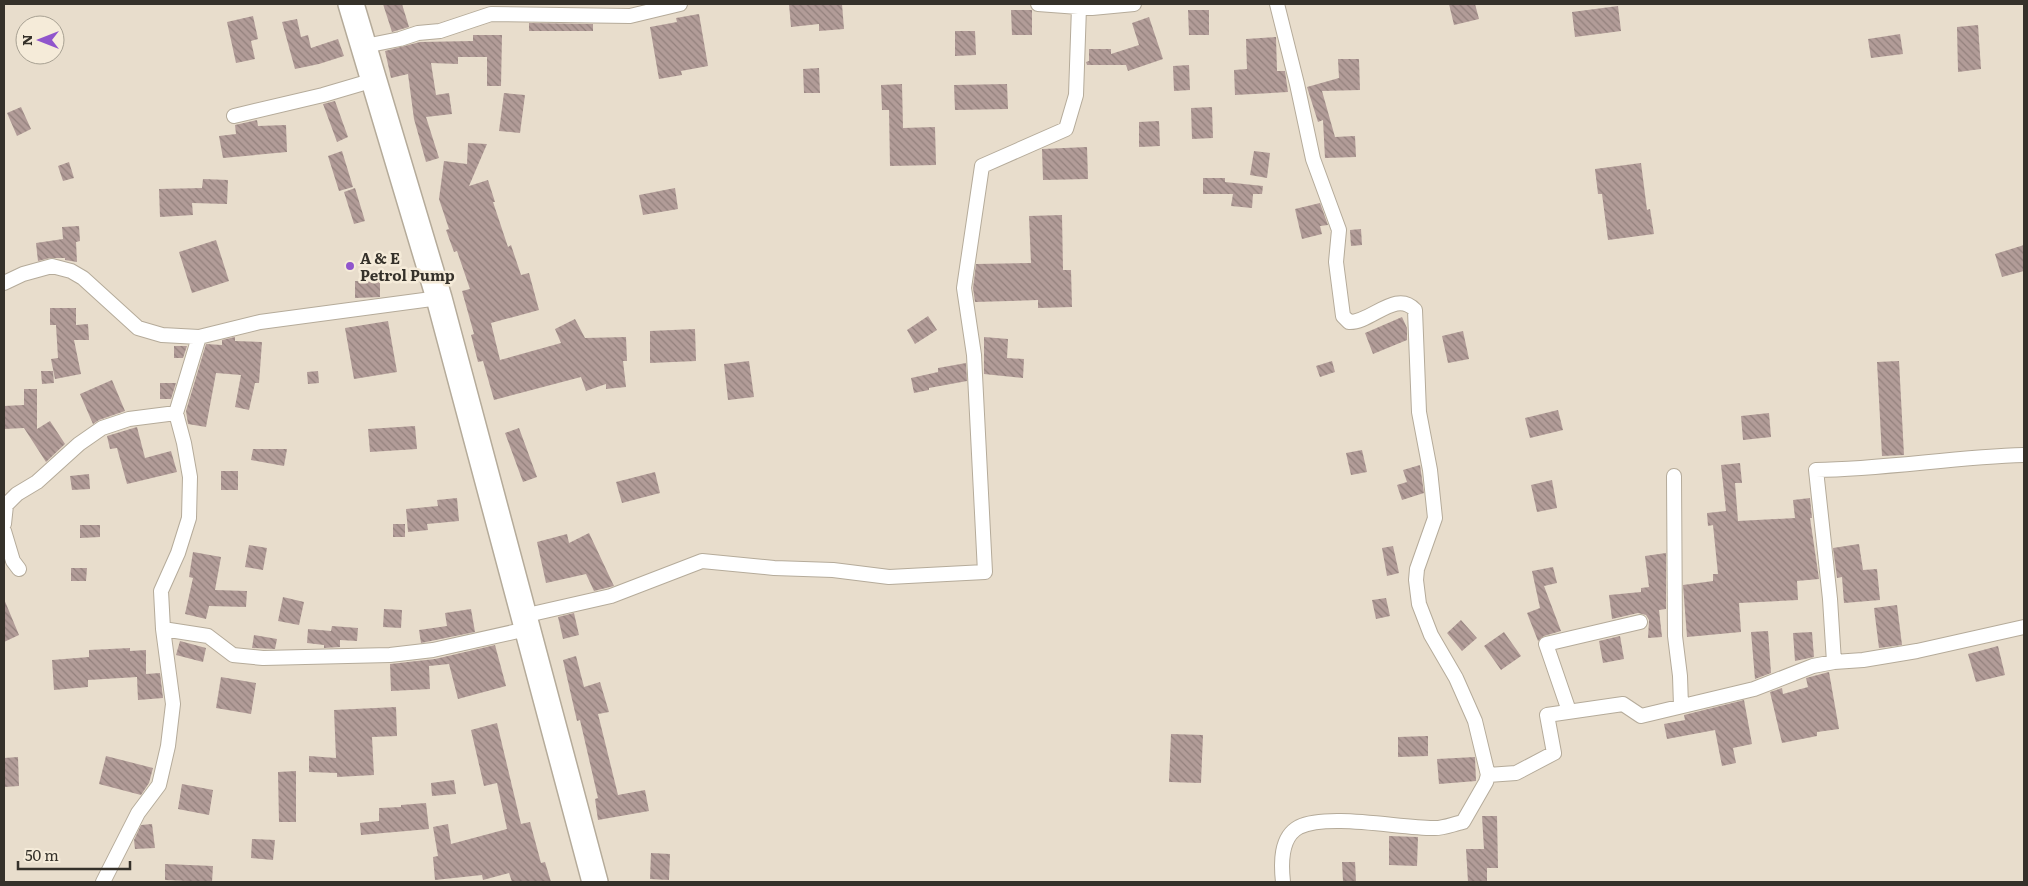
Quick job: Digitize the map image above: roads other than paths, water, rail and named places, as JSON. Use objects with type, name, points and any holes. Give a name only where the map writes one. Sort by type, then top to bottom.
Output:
[{"type":"highway","points":[[351,4],[365,46],[438,298],[595,882]]},
{"type":"street","points":[[365,46],[400,39],[418,33],[440,31],[491,14],[630,16],[680,4]]},
{"type":"street","points":[[1038,4],[1079,7],[1128,4]]},
{"type":"street","points":[[1277,4],[1297,84],[1312,159],[1339,230],[1336,262],[1343,316],[1349,322],[1358,323],[1397,302],[1411,305],[1415,310],[1419,412],[1430,470],[1435,518],[1417,569],[1416,580],[1419,604],[1431,635],[1456,678],[1475,721],[1488,774],[1486,782],[1463,822],[1434,829],[1380,823],[1319,822],[1298,827],[1284,843],[1282,872],[1284,882]]},
{"type":"street","points":[[163,629],[208,636],[233,655],[263,658],[390,655],[433,650],[498,634],[525,622],[611,596],[702,561],[774,568],[833,570],[889,577],[985,572],[974,355],[964,288],[982,166],[1066,129],[1076,95],[1079,7]]},
{"type":"street","points":[[234,116],[323,95],[374,80]]},
{"type":"street","points":[[4,283],[23,274],[52,266],[82,278],[138,328],[162,335],[199,337],[260,322],[438,298]]},
{"type":"street","points":[[103,882],[138,813],[159,784],[168,746],[173,704],[163,629],[161,591],[178,553],[189,518],[190,477],[176,413],[199,337]]},
{"type":"street","points":[[4,524],[6,505],[17,494],[37,482],[79,444],[102,428],[129,419],[176,413]]},
{"type":"street","points":[[1834,662],[1830,599],[1816,470],[1850,470],[1982,456],[2024,455]]},
{"type":"street","points":[[1674,476],[1675,636],[1680,676],[1681,706]]},
{"type":"street","points":[[4,531],[13,561],[18,569]]},
{"type":"street","points":[[1570,711],[1546,644],[1640,622]]},
{"type":"street","points":[[1488,774],[1516,773],[1554,753],[1547,715],[1623,704],[1641,716],[1754,689],[1813,666],[1917,651],[2024,627]]},
{"type":"place","name":"A & E Petrol Pump","points":[[350,266]]}]
